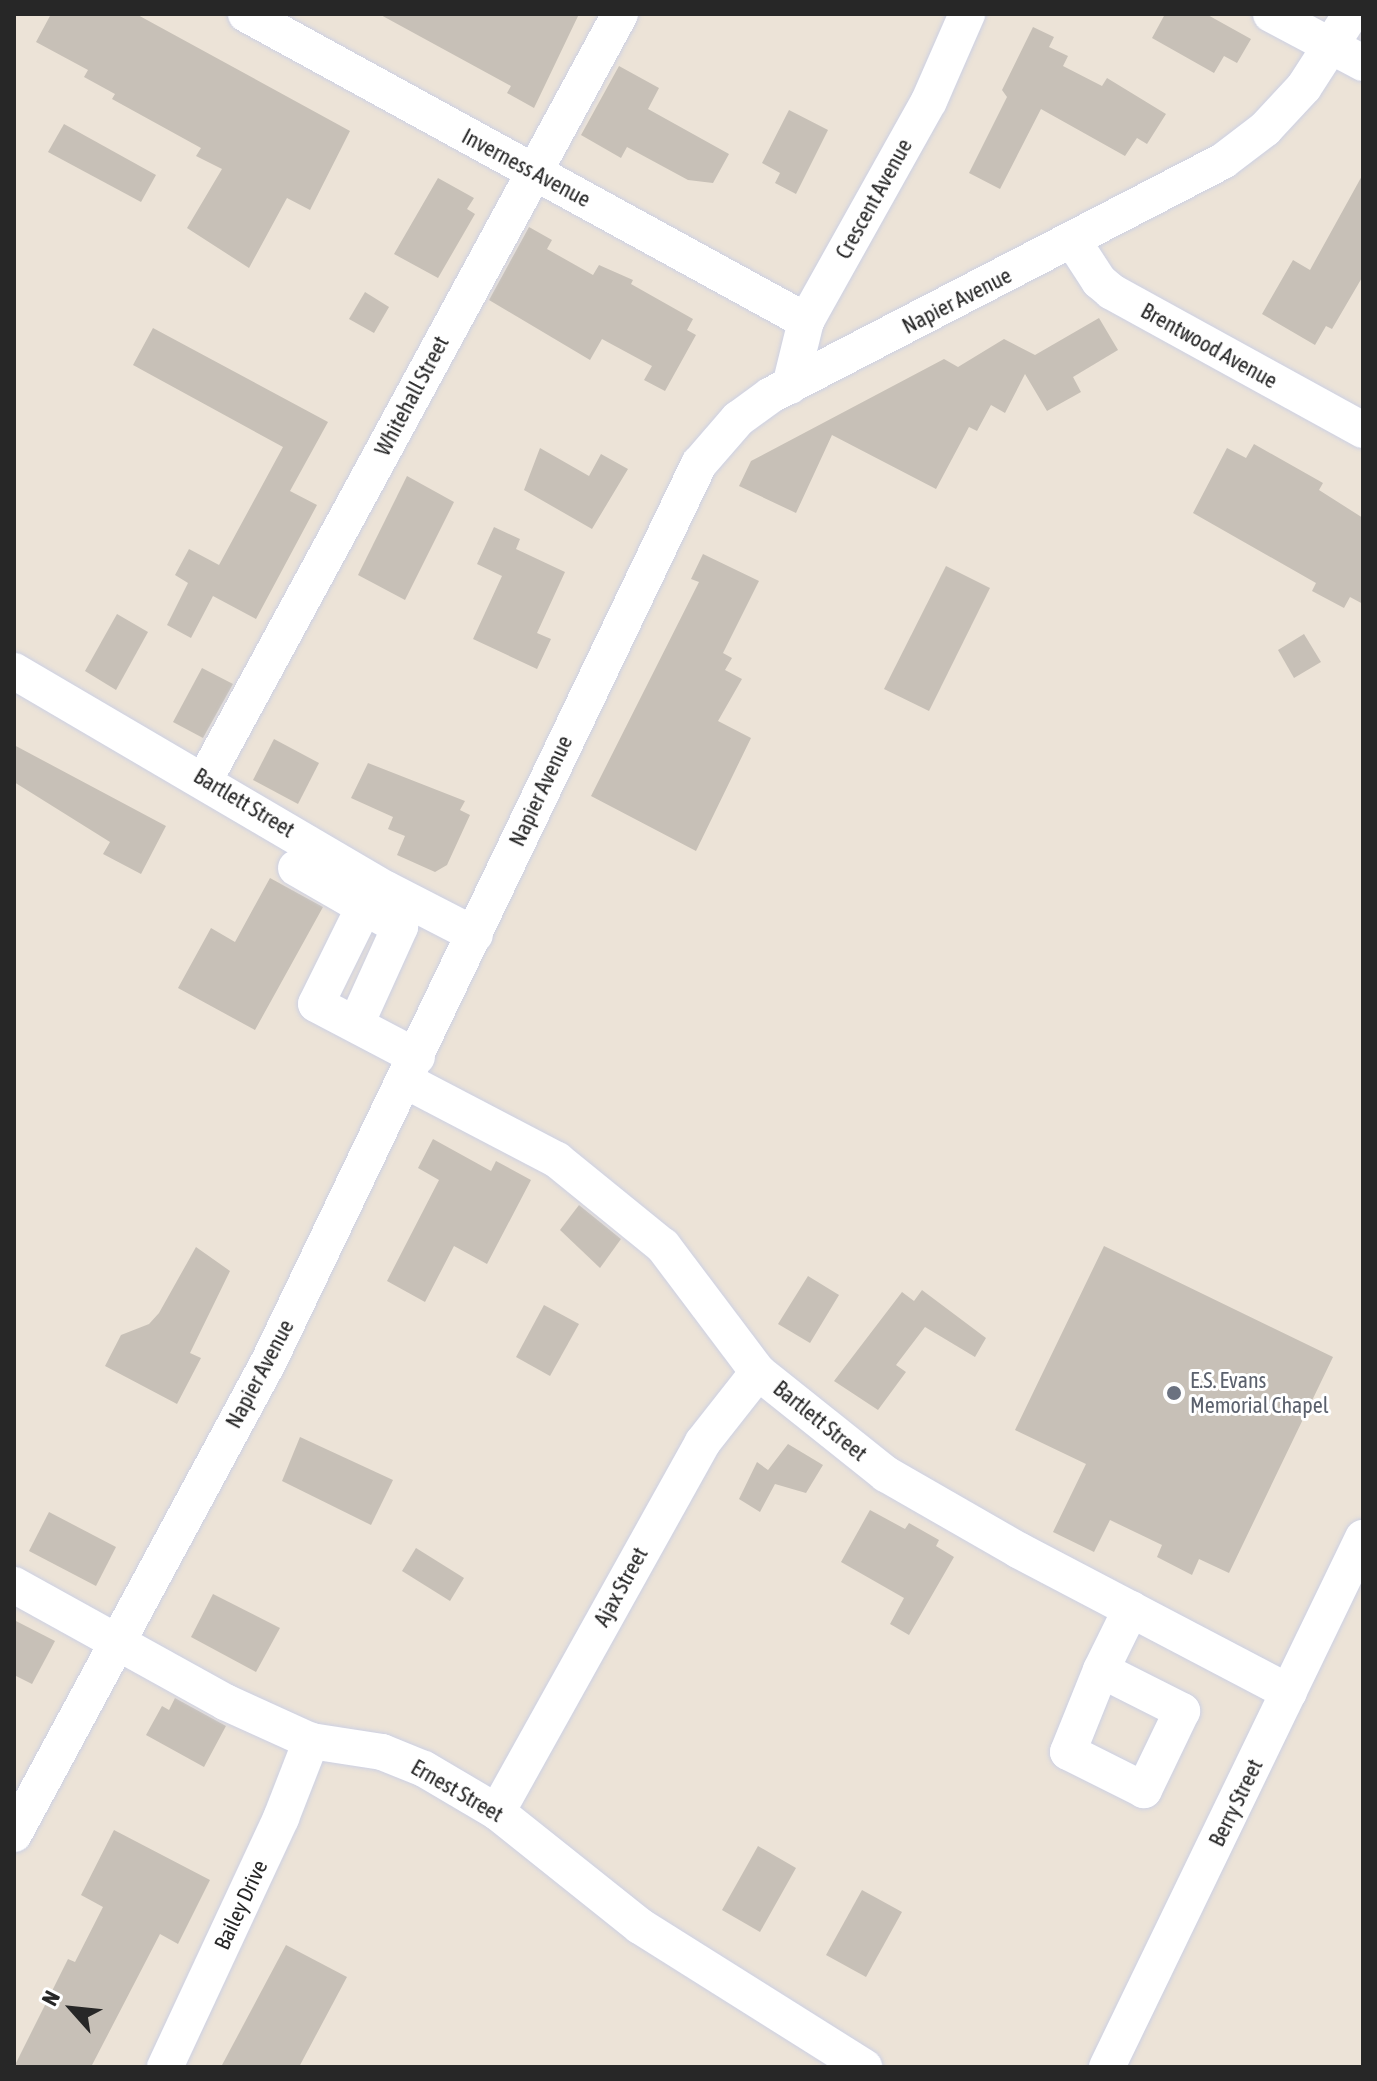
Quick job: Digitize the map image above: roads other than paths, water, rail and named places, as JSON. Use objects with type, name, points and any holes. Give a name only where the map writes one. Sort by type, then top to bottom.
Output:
[{"type":"street","name":"Inverness Avenue","points":[[246,14],[806,321]]},
{"type":"street","name":"Whitehall Street","points":[[205,779],[620,14]]},
{"type":"street","name":"Crescent Avenue","points":[[790,386],[806,321],[929,101],[967,14]]},
{"type":"street","points":[[1271,14],[1348,54]]},
{"type":"street","name":"Napier Avenue","points":[[14,1834],[269,1361],[412,1069],[682,493],[738,419],[790,386],[1223,161],[1265,129],[1348,54],[1351,14]]},
{"type":"street","name":"Brentwood Avenue","points":[[1073,241],[1099,281],[1112,292],[1363,430]]},
{"type":"street","name":"Bartlett Street","points":[[14,671],[205,779],[386,889],[475,935]]},
{"type":"street","name":"Bartlett Street","points":[[296,868],[364,907],[316,1004],[356,1024],[412,1069],[557,1160],[663,1246],[758,1372],[886,1474],[1289,1692]]},
{"type":"street","name":"Ajax Street","points":[[497,1812],[703,1442],[758,1372]]},
{"type":"street","name":"Berry Street","points":[[1107,2067],[1363,1538]]},
{"type":"street","name":"Ernest Street","points":[[14,1585],[198,1688],[311,1741],[382,1752],[424,1769],[497,1812],[640,1926],[864,2067]]},
{"type":"street","points":[[1101,1670],[1131,1609]]},
{"type":"street","name":"Bailey Drive","points":[[165,2067],[281,1818],[311,1741]]},
{"type":"place","name":"E.S. Evans Memorial Chapel","points":[[1174,1393]]}]
